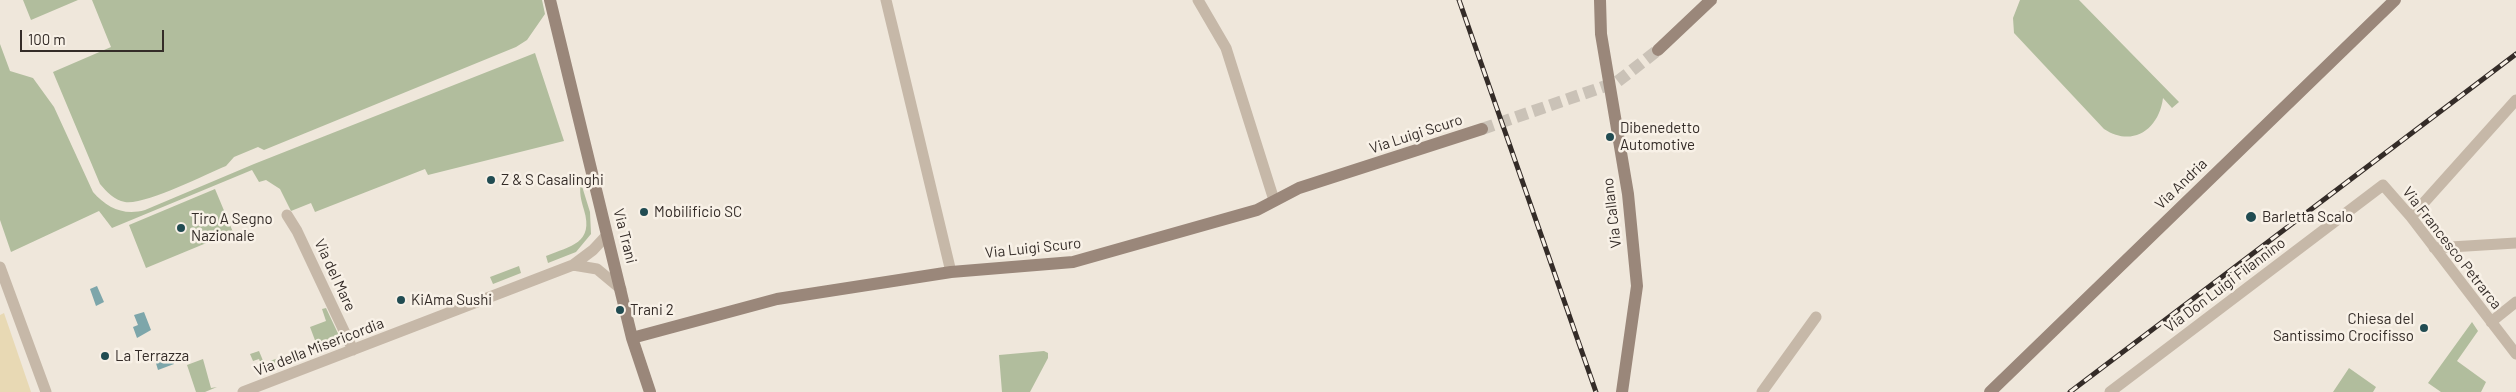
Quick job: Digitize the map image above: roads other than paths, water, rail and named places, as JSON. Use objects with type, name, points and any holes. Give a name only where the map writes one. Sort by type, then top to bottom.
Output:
[{"type":"main road","name":"Via Trani","points":[[550,0],[607,235],[622,289],[632,338],[650,392]]},
{"type":"main road","name":"Via Callano","points":[[1600,0],[1601,34],[1628,194],[1636,286],[1622,392]]},
{"type":"main road","points":[[1658,50],[1711,0]]},
{"type":"main road","name":"Via Andria","points":[[1990,392],[2395,0]]},
{"type":"main road","name":"Via Luigi Scuro","points":[[632,338],[777,299],[951,272],[1073,262],[1256,210],[1299,188],[1482,129]]},
{"type":"street","points":[[886,0],[951,272]]},
{"type":"street","points":[[1198,0],[1226,48],[1274,200]]},
{"type":"street","points":[[2411,217],[2516,100]]},
{"type":"street","name":"Via Francesco Petrarca","points":[[2382,185],[2411,217],[2516,354]]},
{"type":"street","name":"Via Don Luigi Filannino","points":[[2110,392],[2382,185]]},
{"type":"street","name":"Via del Mare","points":[[287,215],[298,231],[353,350]]},
{"type":"street","name":"Via della Misericordia","points":[[243,392],[573,265],[593,250],[607,235]]},
{"type":"street","points":[[2434,248],[2516,244]]},
{"type":"street","points":[[573,265],[596,269],[622,289]]},
{"type":"street","points":[[0,267],[46,392]]},
{"type":"street","points":[[2491,322],[2516,302]]},
{"type":"street","points":[[1762,392],[1816,318]]},
{"type":"water","points":[[97,286],[104,302],[96,306],[90,289]]},
{"type":"water","points":[[144,312],[151,330],[137,338],[133,327],[138,325],[134,315]]},
{"type":"water","points":[[170,355],[174,364],[158,370],[155,360]]},
{"type":"tunnel","points":[[1482,129],[1617,82],[1658,50]]},
{"type":"railway","points":[[1459,0],[1596,392]]},
{"type":"railway","points":[[2070,392],[2516,54]]},
{"type":"place","name":"Dibenedetto Automotive","points":[[1610,137]]},
{"type":"place","name":"Z & S Casalinghi","points":[[491,180]]},
{"type":"place","name":"Mobilificio SC","points":[[644,212]]},
{"type":"place","name":"Barletta Scalo","points":[[2251,217]]},
{"type":"place","name":"Tiro A Segno Nazionale","points":[[181,228]]},
{"type":"place","name":"KiAma Sushi","points":[[401,300]]},
{"type":"place","name":"Trani 2","points":[[620,310]]},
{"type":"place","name":"Chiesa del Santissimo Crocifisso","points":[[2424,328]]},
{"type":"place","name":"La Terrazza","points":[[105,356]]}]
